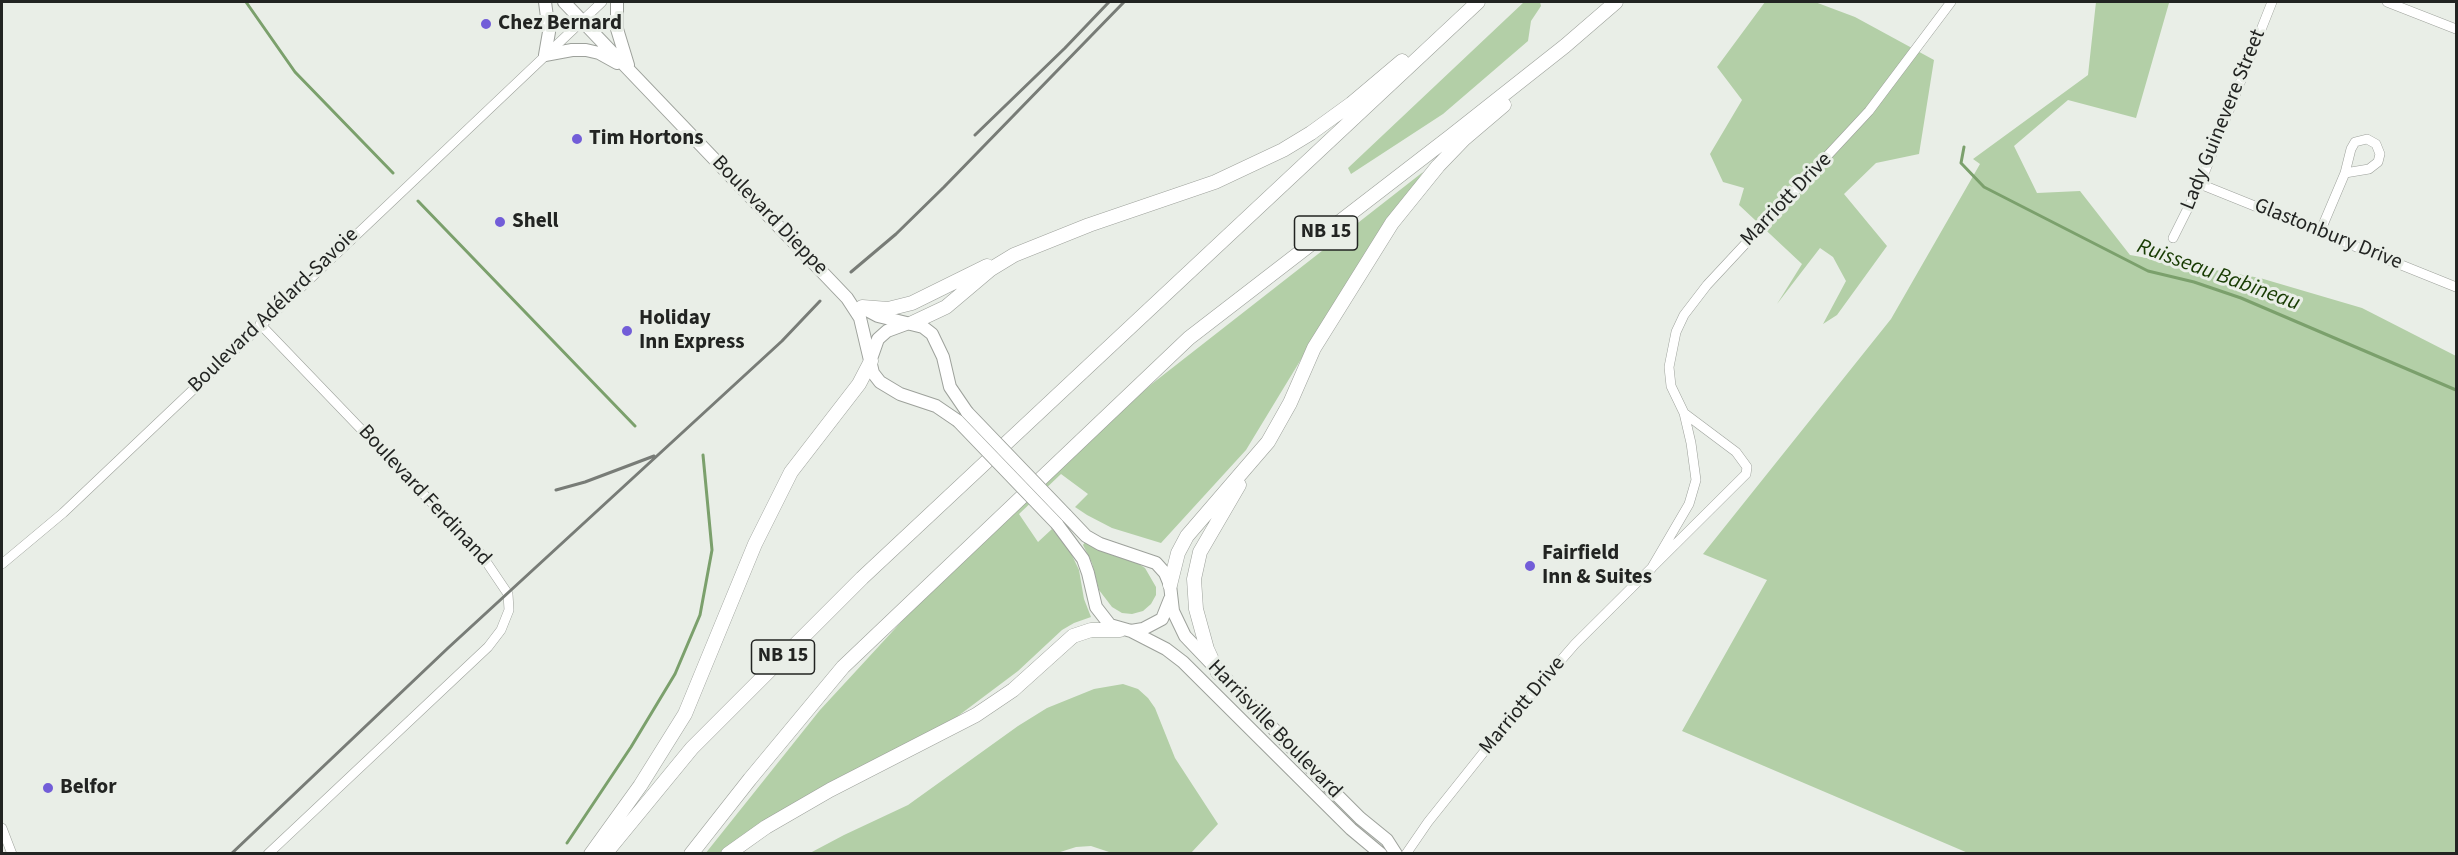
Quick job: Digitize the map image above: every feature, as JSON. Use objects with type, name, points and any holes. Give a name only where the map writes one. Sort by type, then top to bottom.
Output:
[{"type":"highway","points":[[861,307],[888,309],[912,303],[975,271],[1089,225],[1237,173],[1289,146],[1351,104],[1472,2]]},
{"type":"highway","name":"NB 15","points":[[605,854],[692,748],[862,578],[1478,2]]},
{"type":"highway","name":"NB 15","points":[[691,854],[843,667],[1189,338],[1565,46],[1616,2]]},
{"type":"highway","points":[[1171,590],[1178,553],[1187,536],[1268,442],[1290,403],[1314,348],[1392,223],[1451,153],[1507,103],[1565,46]]},
{"type":"highway","points":[[912,323],[946,307],[991,269],[1014,255]]},
{"type":"highway","points":[[591,854],[640,786],[685,714],[755,544],[791,472],[859,384],[871,361]]},
{"type":"highway","points":[[1218,673],[1207,649],[1196,609],[1194,579],[1200,552],[1250,465]]},
{"type":"highway","points":[[728,854],[766,827],[830,790],[976,715],[1013,690],[1073,636],[1091,630],[1125,631]]},
{"type":"main road","points":[[545,2],[549,24],[545,55],[586,50],[599,53],[629,69]]},
{"type":"main road","name":"Boulevard Dieppe","points":[[564,2],[847,298]]},
{"type":"main road","points":[[617,2],[617,29],[629,69]]},
{"type":"main road","points":[[847,298],[878,316],[912,323],[932,334],[943,357],[950,387],[963,416]]},
{"type":"main road","points":[[847,298],[860,318],[873,373],[888,389],[963,416]]},
{"type":"main road","points":[[871,361],[878,339],[898,325],[912,323]]},
{"type":"main road","name":"Harrisville Boulevard","points":[[963,416],[1061,520],[1100,544],[1156,563],[1165,573],[1171,590],[1173,611],[1181,631],[1218,673],[1328,786],[1360,818],[1388,840],[1396,854]]},
{"type":"main road","name":"Harrisville Boulevard","points":[[1061,520],[1083,560],[1101,617],[1110,625],[1166,650],[1183,662],[1351,829],[1381,854]]},
{"type":"main road","points":[[1125,631],[1143,629],[1162,619],[1171,590]]},
{"type":"main road","points":[[1351,829],[1365,854]]},
{"type":"street","name":"Boulevard Adélard-Savoie","points":[[2,564],[63,513],[545,55],[586,25],[602,2]]},
{"type":"street","name":"Marriott Drive","points":[[1651,569],[1689,504],[1696,480],[1691,442],[1684,413],[1671,386],[1669,367],[1676,332],[1684,315],[1707,285],[1869,111],[1951,2]]},
{"type":"street","name":"Lady Guinevere Street","points":[[2173,238],[2200,184],[2272,2]]},
{"type":"street","points":[[2387,2],[2457,29]]},
{"type":"street","points":[[2320,232],[2344,173]]},
{"type":"street","name":"Glastonbury Drive","points":[[2200,184],[2457,286]]},
{"type":"street","name":"Boulevard Ferdinand","points":[[260,324],[481,554],[508,594],[509,609],[501,630],[489,647],[268,854]]},
{"type":"street","name":"Marriott Drive","points":[[1406,854],[1428,822],[1515,713],[1575,644],[1746,474],[1747,467],[1736,452],[1684,413]]},
{"type":"street","points":[[2,828],[12,854]]},
{"type":"green space","points":[[1524,2],[1540,2],[1541,6],[1531,21],[1528,41],[1443,114],[1351,174],[1348,168]]},
{"type":"green space","points":[[1765,2],[1815,2],[1855,17],[1934,60],[1919,154],[1876,163],[1844,194],[1887,246],[1837,315],[1823,324],[1846,281],[1833,257],[1820,248],[1777,304],[1802,264],[1739,205],[1744,188],[1723,182],[1710,154],[1742,100],[1717,67]]},
{"type":"green space","points":[[2096,2],[2169,3],[2136,118],[2068,100],[2014,146],[2037,193],[2080,191],[2130,255],[2260,278],[2362,308],[2456,356],[2456,853],[1968,853],[1682,731],[1767,580],[1703,554],[1891,319],[1980,164],[1973,159],[2088,75]]},
{"type":"green space","points":[[1423,172],[1337,300],[1246,450],[1161,543],[1112,528],[1075,507],[1088,494],[1061,474],[1019,514],[1038,542],[1052,529],[1069,549],[1079,570],[1084,599],[1091,617],[1062,630],[1018,671],[954,719],[751,832],[721,853],[705,854],[820,710],[927,594],[1110,420],[1153,383]]},
{"type":"green space","points":[[1085,542],[1130,558],[1145,568],[1156,587],[1156,595],[1151,604],[1143,611],[1132,614],[1122,613],[1112,607],[1099,590],[1092,563],[1083,545]]},
{"type":"green space","points":[[1123,684],[1138,689],[1155,708],[1175,758],[1218,824],[1191,853],[1112,853],[1091,846],[1076,847],[1054,854],[810,853],[908,805],[1018,726],[1047,708],[1094,689]]},
{"type":"waterway","points":[[246,2],[295,72],[393,173]]},
{"type":"waterway","name":"Ruisseau Babineau","points":[[1964,147],[1961,163],[1984,187],[2148,271],[2194,282],[2241,298],[2456,390]]},
{"type":"waterway","points":[[418,201],[635,426]]},
{"type":"waterway","points":[[567,843],[631,747],[675,674],[700,615],[712,550],[703,455]]},
{"type":"railway","points":[[975,135],[1109,2]]},
{"type":"railway","points":[[851,272],[896,234],[944,187],[1124,2]]},
{"type":"railway","points":[[231,854],[448,648],[782,341],[820,301]]},
{"type":"railway","points":[[556,490],[585,482],[654,456]]},
{"type":"place","name":"Chez Bernard","points":[[486,24]]},
{"type":"place","name":"Tim Hortons","points":[[577,139]]},
{"type":"place","name":"Shell","points":[[500,222]]},
{"type":"place","name":"Holiday Inn Express","points":[[627,331]]},
{"type":"place","name":"Fairfield Inn & Suites","points":[[1530,566]]},
{"type":"place","name":"Belfor","points":[[48,788]]}]
